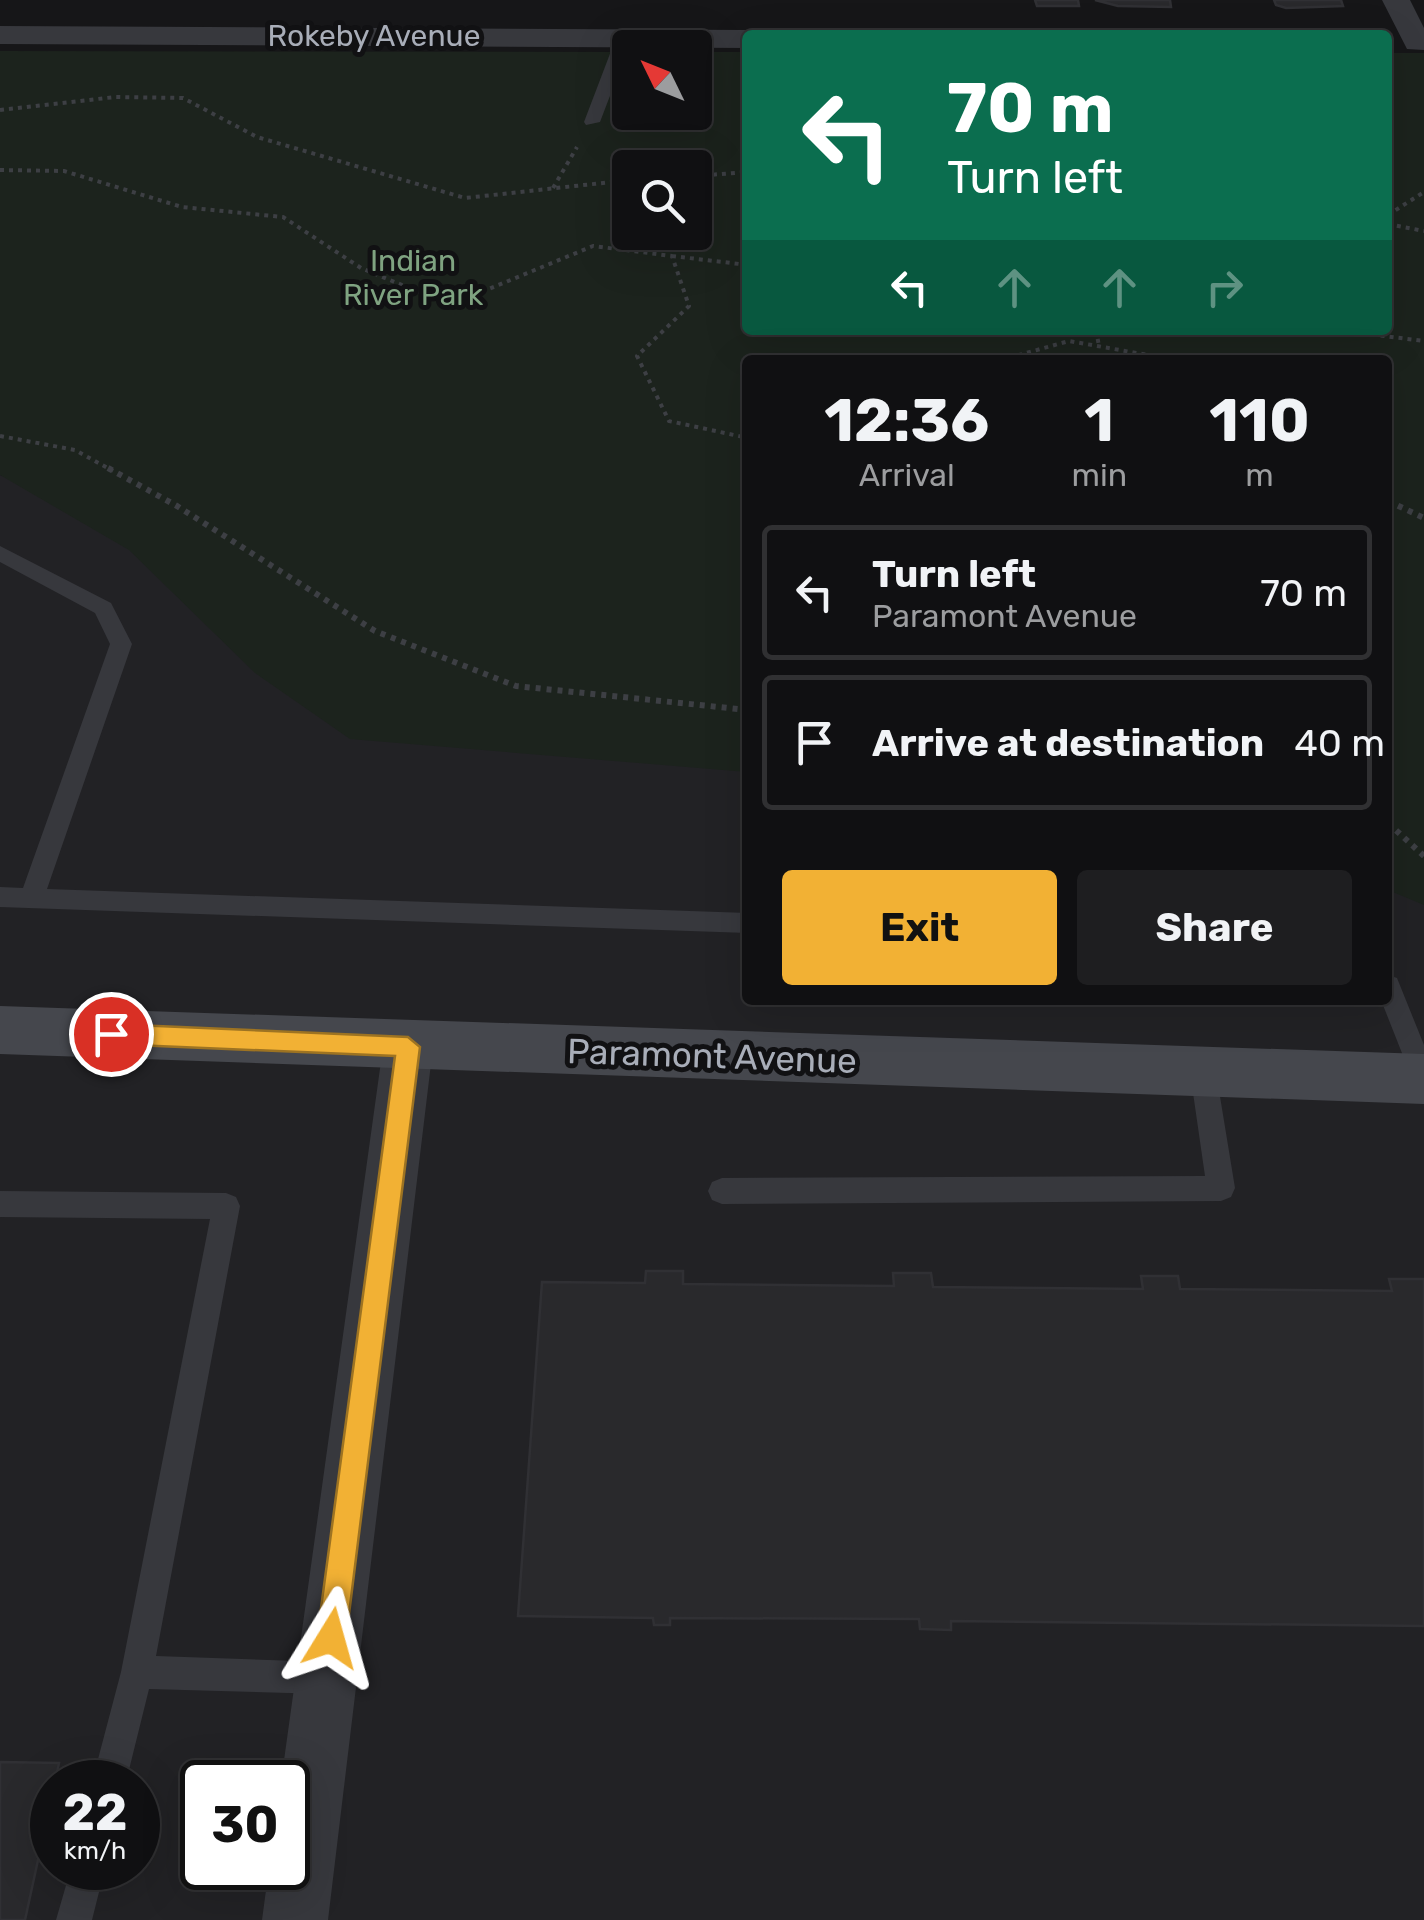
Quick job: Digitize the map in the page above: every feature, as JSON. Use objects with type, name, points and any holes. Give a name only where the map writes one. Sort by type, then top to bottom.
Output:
[{"type":"street","points":[[514,36],[520,0]]},
{"type":"street","points":[[1396,0],[1409,43]]},
{"type":"street","name":"Rokeby Avenue","points":[[0,35],[612,38]]},
{"type":"street","name":"Rokeby Avenue","points":[[712,39],[742,39]]},
{"type":"street","name":"Paramont Avenue","points":[[0,1030],[408,1047],[1424,1078]]},
{"type":"street","points":[[295,1920],[408,1047]]},
{"type":"lane","points":[[592,122],[612,70]]},
{"type":"lane","points":[[0,553],[103,608],[120,644],[32,898]]},
{"type":"lane","points":[[0,897],[742,922]]},
{"type":"lane","points":[[1392,996],[1424,1078]]},
{"type":"lane","points":[[722,1191],[1220,1188],[1203,1072]]},
{"type":"lane","points":[[0,1204],[226,1206],[137,1672],[115,1760]]},
{"type":"lane","points":[[137,1672],[326,1678]]},
{"type":"lane","points":[[74,1920],[82,1890]]},
{"type":"path","points":[[0,110],[115,97],[183,98],[257,137],[465,198],[612,182]]},
{"type":"path","points":[[552,188],[592,122]]},
{"type":"path","points":[[0,170],[64,171],[182,207],[283,217],[361,268],[450,305],[592,246],[742,263]]},
{"type":"path","points":[[712,175],[742,172]]},
{"type":"path","points":[[1392,212],[1424,192]]},
{"type":"path","points":[[1392,225],[1424,231]]},
{"type":"path","points":[[672,256],[690,306],[637,356],[669,422],[742,437]]},
{"type":"path","points":[[1097,335],[1099,346]]},
{"type":"path","points":[[1373,335],[1424,342]]},
{"type":"path","points":[[1019,355],[1069,341],[1148,355]]},
{"type":"path","points":[[0,436],[75,450],[177,506],[375,631],[516,686],[742,709]]},
{"type":"path","points":[[1392,503],[1424,518]]},
{"type":"path","points":[[1392,826],[1424,856]]},
{"type":"shaded area","points":[[0,475],[742,740],[742,1005],[1392,1005],[1392,849],[1424,860],[1424,1920],[0,1920]]},
{"type":"green space","name":"Indian River Park","points":[[0,51],[612,52],[612,130],[712,130],[712,52],[742,52],[742,335],[1392,335],[1392,53],[1424,53],[1424,905],[1392,892],[1392,355],[742,355],[742,772],[350,739],[255,673],[129,550],[0,475]]},
{"type":"building","points":[[1035,0],[1078,0],[1079,6],[1037,6]]},
{"type":"building","points":[[1095,0],[1170,0],[1171,7],[1118,6]]},
{"type":"building","points":[[1274,0],[1341,0],[1343,6],[1286,8],[1276,5]]},
{"type":"building","points":[[646,1271],[683,1271],[683,1284],[894,1286],[893,1273],[931,1273],[933,1287],[1143,1289],[1141,1276],[1178,1276],[1180,1289],[1392,1291],[1389,1279],[1424,1279],[1424,1626],[951,1621],[951,1630],[920,1629],[919,1619],[670,1618],[670,1625],[654,1625],[653,1618],[518,1616],[542,1282],[645,1283]]},
{"type":"building","points":[[0,1762],[30,1763],[31,1890],[25,1920],[0,1920]]},
{"type":"route","points":[[111,1034],[408,1047],[331,1638]]}]
